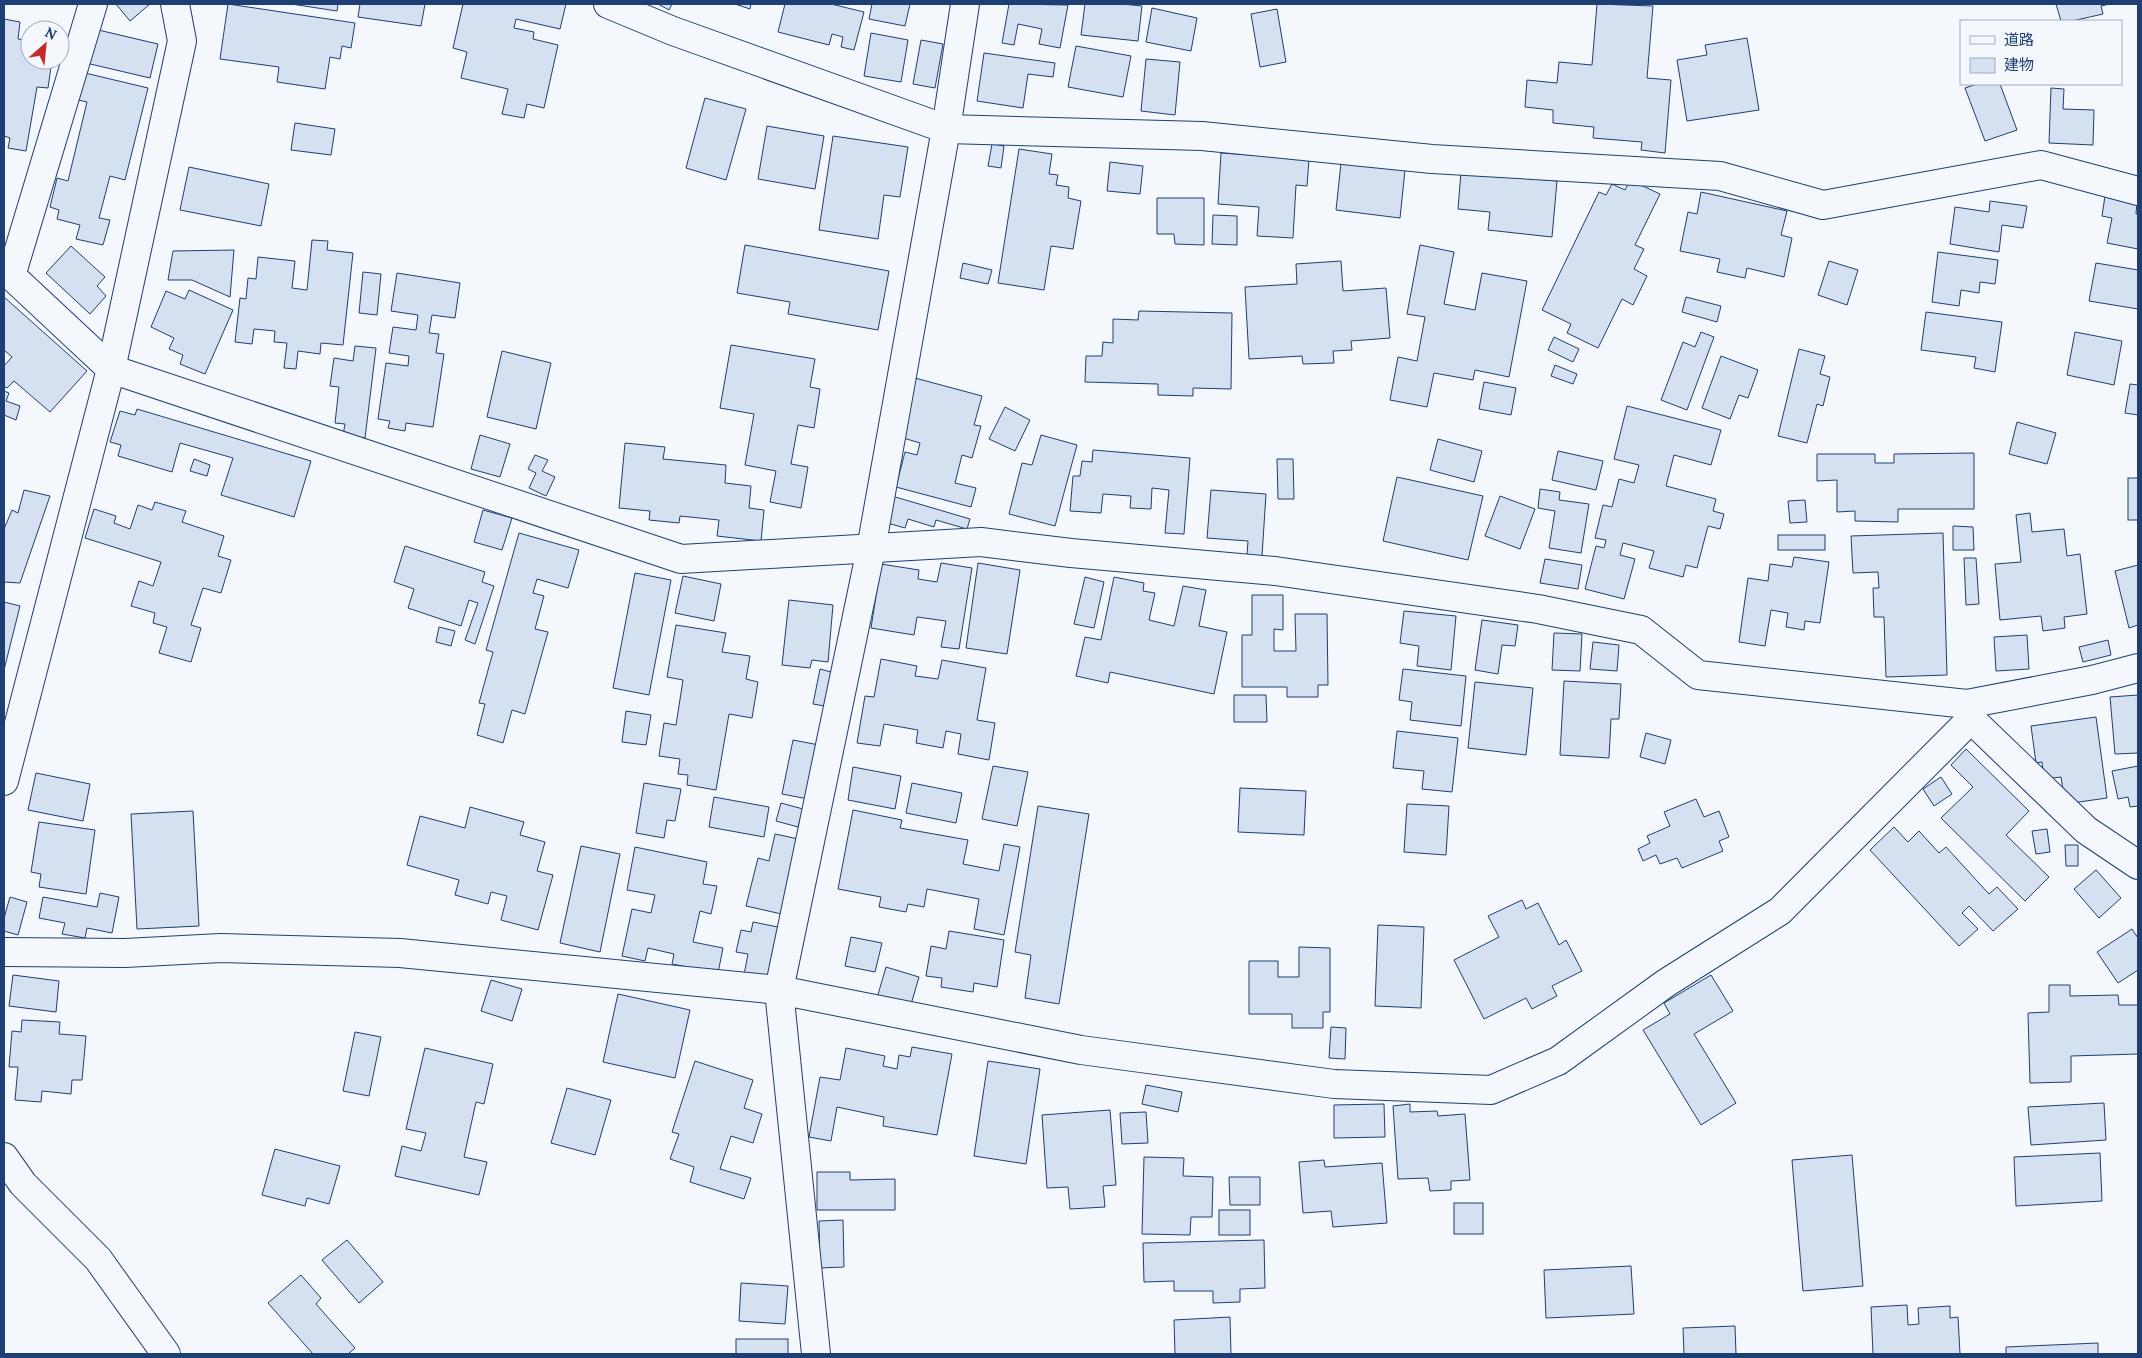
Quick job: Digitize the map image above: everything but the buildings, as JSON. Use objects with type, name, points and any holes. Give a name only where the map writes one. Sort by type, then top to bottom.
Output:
[{"type":"street","points":[[93,4],[8,272],[111,369],[681,559],[981,542],[1071,553],[1275,571],[1538,609],[1641,630],[1698,675],[1969,712],[2138,668]]},
{"type":"street","points":[[4,781],[111,369],[182,41],[175,4]]},
{"type":"street","points":[[608,4],[673,31],[946,128],[1202,136],[1432,159],[1720,176],[1823,205],[2041,165],[2138,191]]},
{"type":"street","points":[[816,1354],[779,990],[871,549],[946,128],[965,4]]},
{"type":"street","points":[[1969,712],[2086,830],[2138,865]]},
{"type":"street","points":[[4,952],[125,953],[222,948],[400,953],[779,990],[1090,1051],[1334,1084],[1491,1090],[1558,1061],[1666,983],[1780,911],[1969,712]]},
{"type":"street","points":[[4,1158],[23,1184],[98,1259],[166,1354]]}]
